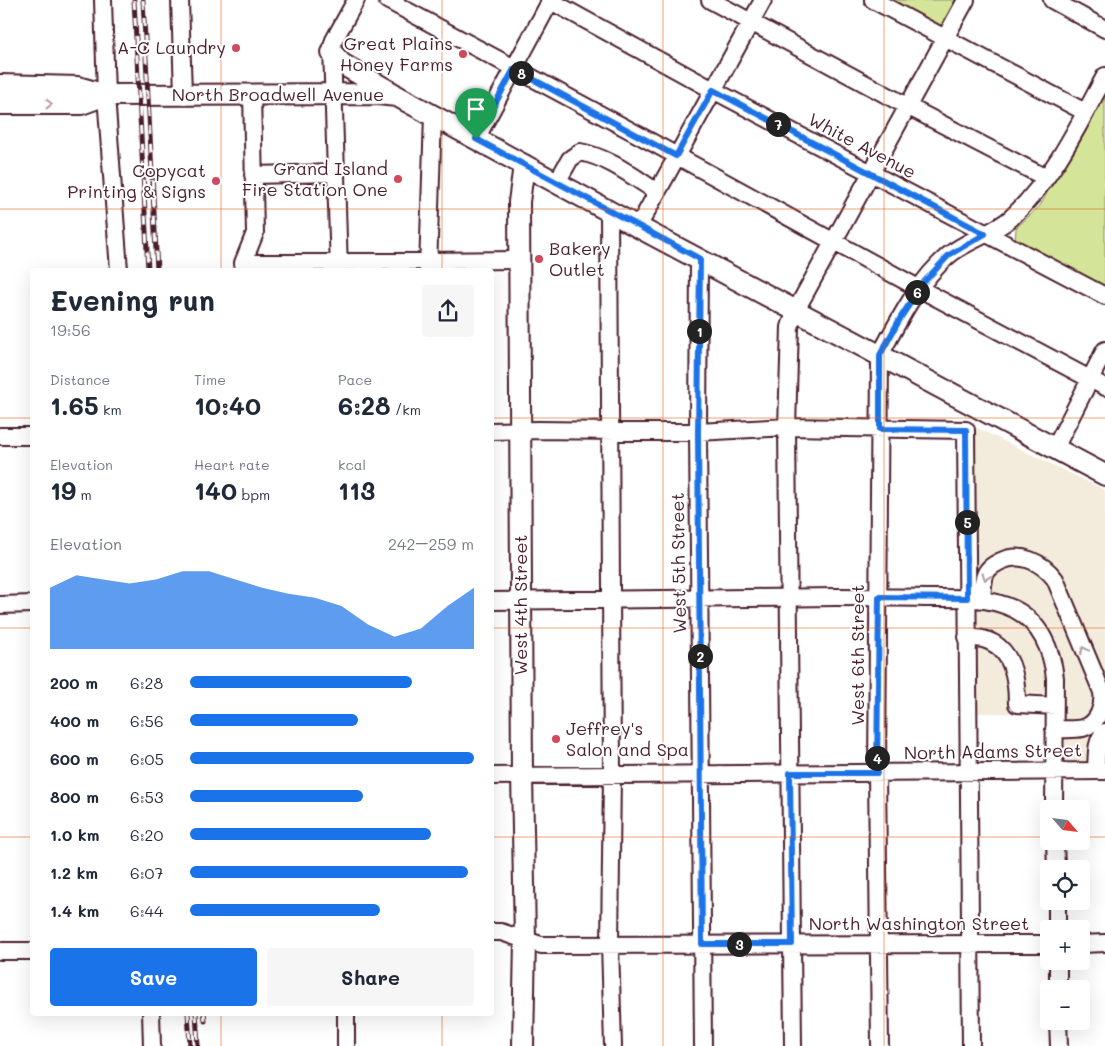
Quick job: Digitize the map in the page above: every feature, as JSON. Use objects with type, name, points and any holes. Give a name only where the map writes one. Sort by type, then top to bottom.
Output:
[{"type":"main road","points":[[332,53],[342,64],[397,96]]},
{"type":"main road","name":"North Broadwell Avenue","points":[[0,85],[78,87],[106,95],[378,94],[397,96],[609,211],[1105,474]]},
{"type":"main road","name":"North Broadwell Avenue","points":[[0,104],[81,104],[106,95]]},
{"type":"main road","name":"West 4th Street","points":[[523,1046],[525,940],[518,202],[524,165]]},
{"type":"street","points":[[103,0],[106,95],[119,268]]},
{"type":"street","points":[[180,0],[183,94]]},
{"type":"street","points":[[339,266],[332,53],[334,40],[356,0]]},
{"type":"street","points":[[387,0],[920,289],[1105,387]]},
{"type":"street","points":[[476,139],[551,0]]},
{"type":"street","name":"White Avenue","points":[[551,0],[713,90],[1105,296]]},
{"type":"street","points":[[710,0],[1046,178]]},
{"type":"street","points":[[638,226],[763,0]]},
{"type":"street","points":[[873,0],[1085,112]]},
{"type":"street","points":[[793,1046],[787,427],[790,327],[796,310],[966,0]]},
{"type":"street","points":[[1052,0],[1105,29]]},
{"type":"street","points":[[880,355],[901,317],[920,289],[949,255],[1009,220],[1040,188],[1105,76]]},
{"type":"street","points":[[252,94],[255,233],[243,267],[428,266],[518,260]]},
{"type":"street","points":[[428,266],[433,115]]},
{"type":"street","points":[[557,182],[570,159],[580,152],[592,154],[628,172],[657,192]]},
{"type":"street","points":[[253,175],[336,173]]},
{"type":"street","points":[[609,211],[612,775],[610,944],[613,1046]]},
{"type":"street","name":"West 5th Street","points":[[700,259],[698,432],[703,1046]]},
{"type":"street","points":[[1055,448],[1105,350]]},
{"type":"street","name":"West 6th Street","points":[[880,355],[877,773],[880,1046]]},
{"type":"street","points":[[494,431],[698,432],[787,427],[966,430],[974,599],[967,637],[971,1046]]},
{"type":"street","points":[[0,436],[30,436]]},
{"type":"street","points":[[974,599],[988,570],[1007,558],[1030,559],[1049,570],[1055,579],[1102,692],[1103,700],[1099,714],[1089,725],[1082,728],[1054,729]]},
{"type":"street","points":[[494,601],[879,597],[974,599],[999,603],[1026,616],[1048,646],[1052,660],[1055,678],[1054,800]]},
{"type":"street","points":[[0,605],[30,604]]},
{"type":"street","points":[[967,637],[984,639],[999,648],[1010,661],[1015,674],[1017,704],[1055,706]]},
{"type":"street","points":[[1101,771],[1098,742],[1105,732]]},
{"type":"street","name":"North Adams Street","points":[[494,776],[1101,771]]},
{"type":"street","name":"North Washington Street","points":[[494,932],[501,932],[541,944],[1040,944]]},
{"type":"street","points":[[1090,944],[1105,943]]},
{"type":"street","points":[[0,951],[30,951]]},
{"type":"street","points":[[151,1016],[152,1046]]},
{"type":"street","points":[[346,1016],[346,1046]]},
{"type":"street","points":[[1058,1030],[1059,1046]]},
{"type":"shaded area","points":[[971,425],[1105,490],[1105,765],[1063,764],[1064,714],[977,713]]},
{"type":"green space","points":[[893,0],[957,0],[942,27]]},
{"type":"green space","points":[[1105,85],[1105,291],[1015,243],[1016,228],[1040,206]]},
{"type":"railway","points":[[134,0],[148,268]]},
{"type":"railway","points":[[143,0],[157,268]]},
{"type":"railway","points":[[188,1016],[190,1046]]},
{"type":"railway","points":[[196,1016],[198,1046]]},
{"type":"railway","points":[[204,1016],[205,1021]]},
{"type":"place","name":"A-C Laundry","points":[[236,48]]},
{"type":"place","name":"Great Plains Honey Farms","points":[[463,54]]},
{"type":"place","name":"Grand Island Fire Station One","points":[[398,179]]},
{"type":"place","name":"Copycat Printing & Signs","points":[[216,181]]},
{"type":"place","name":"Bakery Outlet","points":[[539,259]]},
{"type":"place","name":"Jeffrey's Salon and Spa","points":[[556,739]]},
{"type":"route","points":[[514,69],[676,156],[713,90],[985,234],[949,255],[924,282],[901,317],[880,355],[880,429],[966,430],[967,598],[879,597],[877,773],[790,773],[792,944],[702,944],[698,432],[700,259],[476,139],[514,69]]}]
